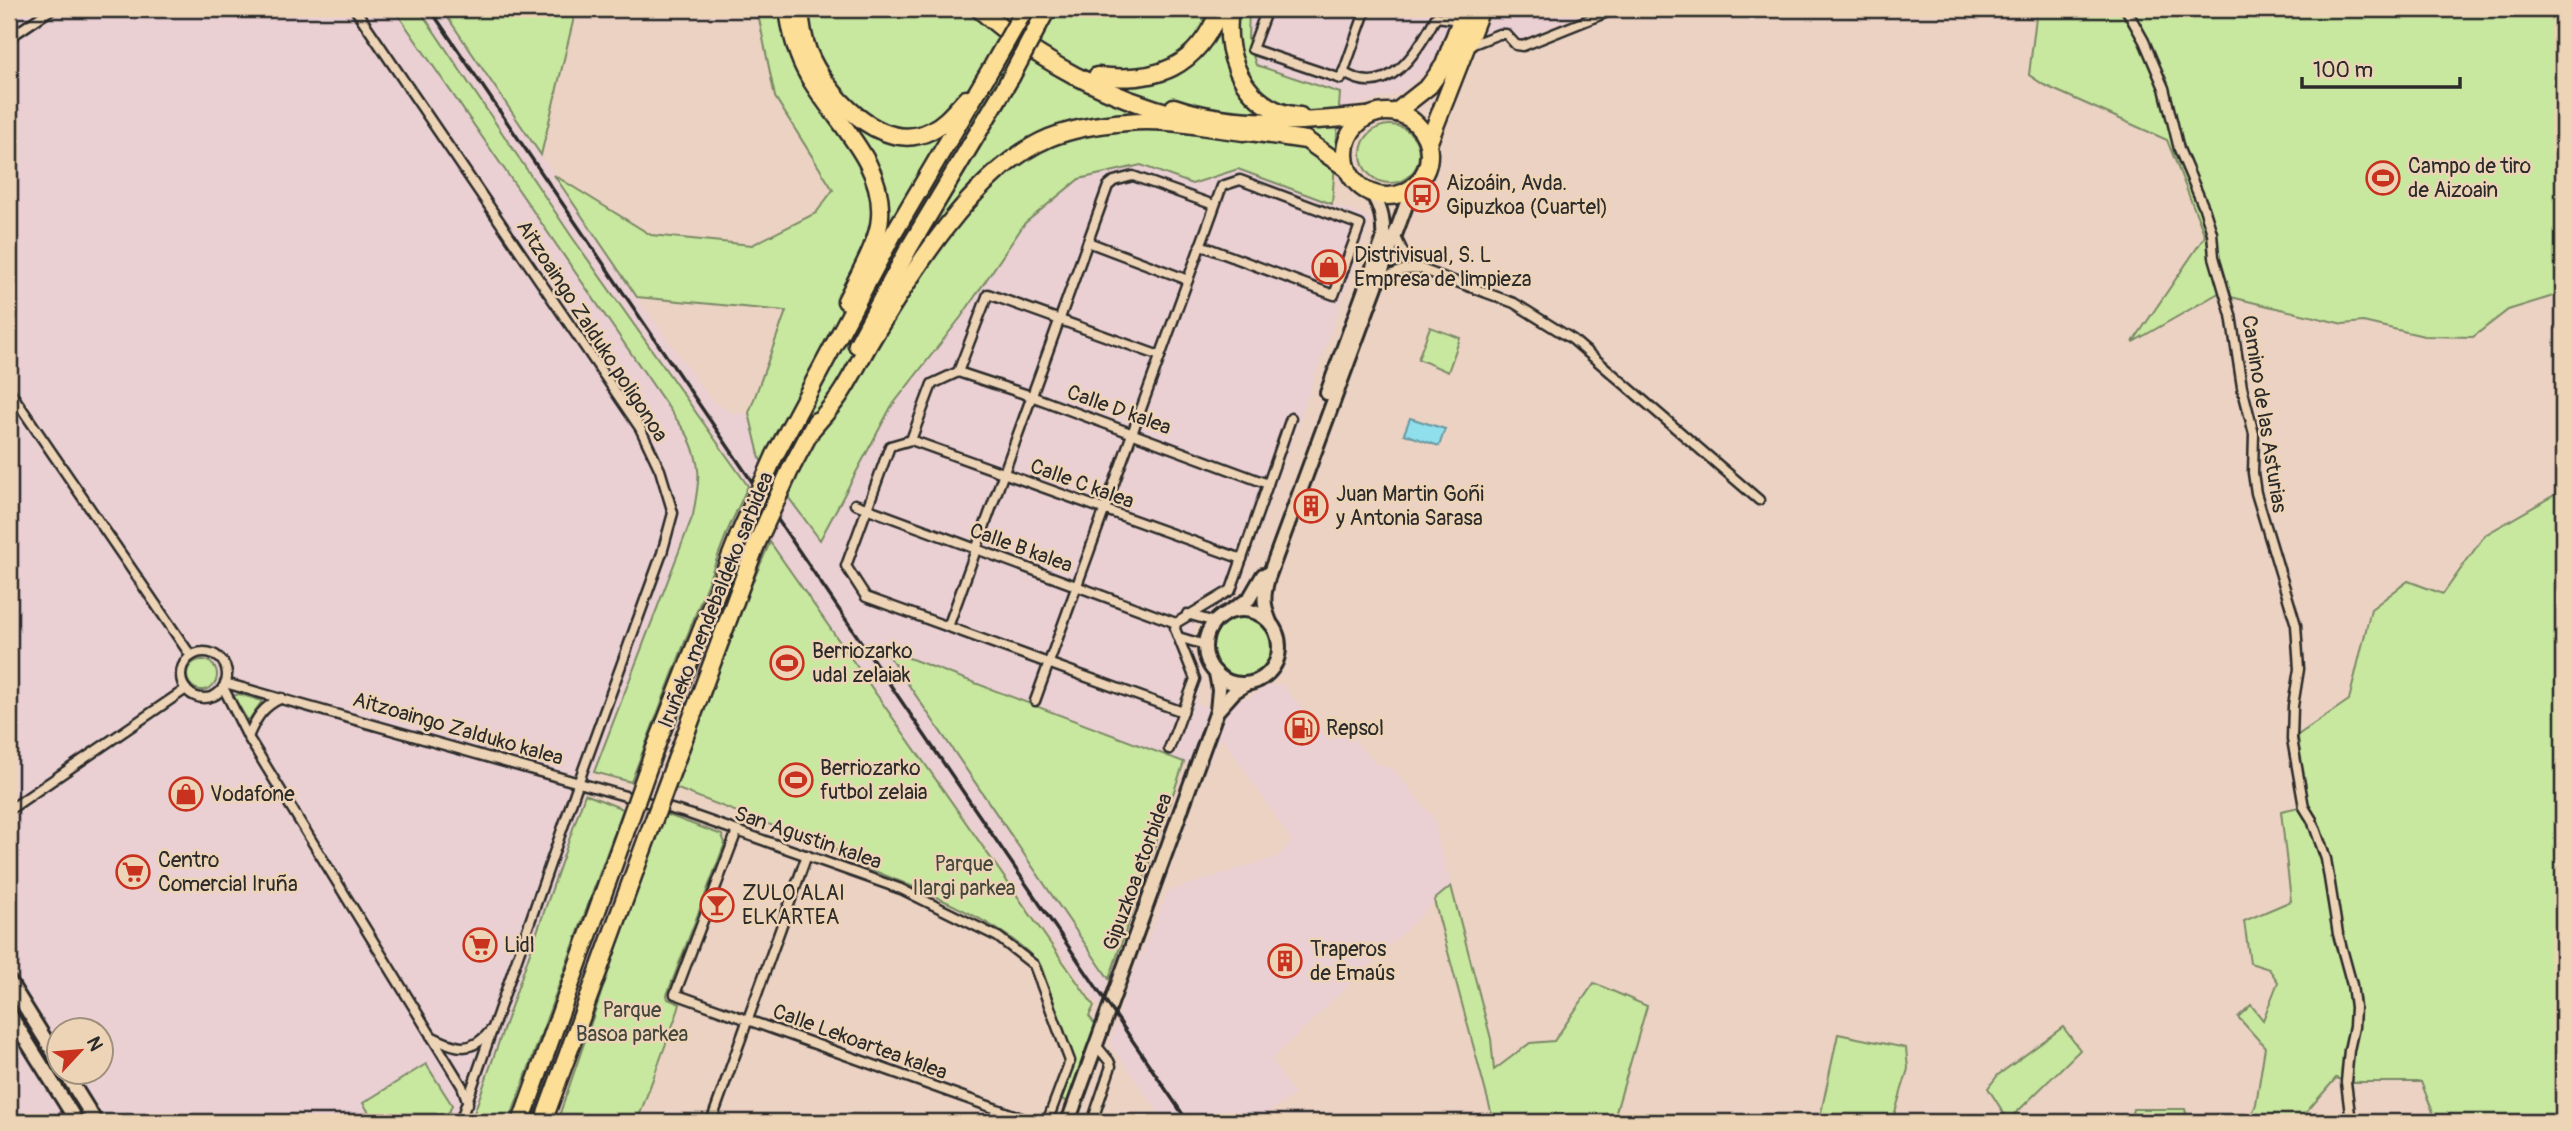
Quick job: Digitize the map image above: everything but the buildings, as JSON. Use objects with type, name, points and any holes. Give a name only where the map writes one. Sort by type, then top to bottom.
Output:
[{"type":"highway","points":[[789,9],[794,44],[807,74],[858,147],[873,174],[881,217],[867,254],[820,353],[808,391]]},
{"type":"highway","points":[[800,9],[808,51],[822,77],[849,110],[871,127],[892,135],[911,136],[929,132],[944,122],[988,69],[1025,9]]},
{"type":"highway","points":[[979,9],[1008,35],[1093,86],[1152,108],[1244,132]]},
{"type":"highway","points":[[989,9],[1050,54],[1133,93],[1180,109],[1283,123],[1396,112],[1417,123],[1428,144]]},
{"type":"highway","points":[[988,69],[1015,9]]},
{"type":"highway","name":"Iruñeko mendebaldeko sarbidea","points":[[543,1122],[756,545],[791,468],[909,248],[1011,77],[1047,9]]},
{"type":"highway","points":[[1097,76],[1121,79],[1154,76],[1177,65],[1196,51],[1212,30],[1220,9]]},
{"type":"highway","points":[[1230,9],[1228,40],[1233,62],[1243,81],[1257,97],[1278,111],[1319,121]]},
{"type":"highway","points":[[1366,117],[1354,126],[1344,153],[1346,168],[1353,180],[1373,195],[1389,197],[1412,189],[1427,169],[1428,144],[1480,9]]},
{"type":"highway","points":[[1396,112],[1429,86],[1444,65],[1462,15]]},
{"type":"highway","name":"Iruñeko mendebaldeko sarbidea","points":[[521,1122],[654,751],[738,535],[808,391],[892,236],[988,69]]},
{"type":"highway","points":[[813,428],[837,399],[874,336],[957,213],[999,170],[1024,152],[1049,139],[1084,127],[1130,121],[1170,122],[1306,140],[1346,168]]},
{"type":"main road","points":[[1373,195],[1382,215],[1383,240],[1260,583],[1249,599],[1215,622],[1205,645],[1209,663],[1225,680],[1246,684],[1267,675],[1275,666],[1280,643],[1263,605],[1263,593],[1412,189]]},
{"type":"main road","points":[[1229,612],[1251,611],[1270,622]]},
{"type":"main road","name":"Gipuzkoa etorbidea","points":[[1068,1122],[1217,711],[1219,690],[1216,673]]},
{"type":"main road","name":"Gipuzkoa etorbidea","points":[[1217,711],[1234,692],[1246,684]]},
{"type":"main road","points":[[9,981],[46,1040]]},
{"type":"main road","points":[[9,1013],[77,1122]]},
{"type":"main road","points":[[74,1086],[96,1122]]},
{"type":"street","points":[[9,38],[52,9]]},
{"type":"street","name":"Aitzoaingo Zalduko poligonoa","points":[[355,9],[640,428],[660,470],[673,513],[662,553],[579,781]]},
{"type":"street","points":[[1267,9],[1252,49],[1341,79],[1366,9]]},
{"type":"street","points":[[1467,47],[1499,34],[1506,34],[1520,47],[1615,9]]},
{"type":"street","name":"Camino de las Asturias","points":[[2126,9],[2144,41],[2164,88],[2179,149],[2212,233],[2214,257],[2231,315],[2242,387],[2254,434],[2253,473],[2256,493],[2296,625],[2299,669],[2293,706],[2292,739],[2304,807],[2315,829],[2328,869],[2331,900],[2355,1007],[2346,1082],[2351,1122]]},
{"type":"street","points":[[1343,72],[1352,78],[1368,81],[1385,78],[1413,57],[1436,17],[1462,15]]},
{"type":"street","points":[[948,628],[1108,186],[1114,181],[1133,176],[1214,205]]},
{"type":"street","points":[[1035,701],[1214,205],[1222,186],[1240,180],[1360,225],[1334,295],[1200,245]]},
{"type":"street","points":[[1395,235],[1405,256],[1421,269],[1514,303],[1561,332],[1759,500]]},
{"type":"street","points":[[1088,242],[1188,280]]},
{"type":"street","points":[[1378,280],[1403,271],[1421,269]]},
{"type":"street","points":[[1160,356],[988,294],[958,372],[932,384],[911,440],[890,446],[846,566],[866,597],[1183,712]]},
{"type":"street","name":"Calle D kalea","points":[[958,372],[1031,396],[1268,484]]},
{"type":"street","points":[[9,390],[191,656]]},
{"type":"street","points":[[1169,749],[1195,679],[1175,629],[1176,623],[1231,590],[1291,418]]},
{"type":"street","name":"Calle C kalea","points":[[911,440],[1241,559]]},
{"type":"street","name":"Calle B kalea","points":[[855,504],[1176,623]]},
{"type":"street","points":[[1188,614],[1215,622]]},
{"type":"street","points":[[1178,637],[1205,645]]},
{"type":"street","points":[[205,652],[219,658],[226,675],[224,685],[211,697],[194,696],[186,689],[181,675],[182,667],[191,656],[205,652]]},
{"type":"street","points":[[224,685],[248,737],[462,1086],[467,1103]]},
{"type":"street","name":"Aitzoaingo Zalduko kalea","points":[[224,685],[282,698],[579,781],[460,1122]]},
{"type":"street","points":[[9,810],[186,689]]},
{"type":"street","points":[[248,737],[255,719],[265,708],[282,698]]},
{"type":"street","name":"San Agustin kalea","points":[[579,781],[689,814],[901,889],[998,937],[1034,965],[1070,1061],[1047,1122]]},
{"type":"street","name":"Calle Lekoartea kalea","points":[[737,831],[676,994],[1034,1122]]},
{"type":"street","points":[[711,1122],[807,855]]},
{"type":"street","points":[[431,1036],[452,1046],[468,1047],[484,1038],[494,1025]]},
{"type":"street","points":[[1092,1122],[1111,1066],[1096,1045]]},
{"type":"shaded area","points":[[9,9],[394,9],[688,436],[698,457],[699,483],[693,515],[585,794],[471,1122],[9,1122]]},
{"type":"shaded area","points":[[419,9],[442,9],[637,297],[712,401],[734,414],[749,413],[760,459],[819,540],[891,407],[961,317],[1024,223],[1079,179],[1141,165],[1192,184],[1238,169],[1371,218],[1237,594],[1195,621],[1191,640],[1203,680],[1195,702],[1224,714],[1230,704],[1239,698],[1249,698],[1268,685],[1282,685],[1331,742],[1345,731],[1376,763],[1394,770],[1435,819],[1438,841],[1451,886],[1271,1060],[1295,1095],[1260,1117],[1262,1122],[1165,1122],[1110,1044],[1127,987],[1168,891],[1277,857],[1292,841],[1227,744],[1220,738],[1206,769],[1171,758],[944,737],[1109,979],[1099,1007],[741,502],[748,486],[572,237]]},
{"type":"shaded area","points":[[1250,9],[1592,9],[1520,40],[1503,35],[1467,47],[1433,66],[1401,93],[1339,110],[1340,93],[1256,65],[1248,39]]},
{"type":"green space","points":[[394,9],[419,9],[572,237],[748,486],[728,530],[631,782],[594,772],[693,515],[698,484],[696,457],[688,436]]},
{"type":"green space","points":[[442,9],[576,9],[541,155]]},
{"type":"green space","points":[[757,9],[1249,9],[1248,39],[1256,65],[1340,93],[1332,204],[1238,169],[1192,184],[1141,165],[1079,179],[1025,223],[961,317],[891,407],[820,540],[760,459],[749,413],[786,311],[637,297],[554,175],[651,235],[752,245],[816,213],[833,190],[775,97]]},
{"type":"green space","name":"Campo de tiro de Aizoain","points":[[2037,9],[2563,9],[2563,293],[2508,310],[2473,337],[2424,336],[2363,322],[2343,324],[2231,297],[2224,290],[2133,342],[2205,236],[2167,140],[2044,85],[2029,75]]},
{"type":"green space","points":[[1390,125],[1401,127],[1414,138],[1419,154],[1417,165],[1406,178],[1390,183],[1379,181],[1366,170],[1361,154],[1363,143],[1374,130]]},
{"type":"green space","points":[[1430,327],[1460,338],[1448,372],[1418,359]]},
{"type":"green space","points":[[2563,490],[2563,1122],[2437,1122],[2421,1082],[2346,1082],[2336,1078],[2298,1122],[2249,1122],[2256,1104],[2265,1047],[2238,1017],[2251,1005],[2263,1020],[2278,982],[2269,969],[2250,963],[2244,921],[2291,901],[2281,811],[2304,806],[2298,735],[2349,700],[2371,609],[2408,581],[2443,594],[2485,535]]},
{"type":"green space","name":"Berriozarko udal zelaiak","points":[[770,542],[1094,1006],[1089,1016],[1097,1027],[1071,1103],[1059,1098],[1073,1055],[1041,966],[1026,950],[1007,935],[959,908],[864,867],[866,857],[857,854],[856,858],[675,788],[739,613]]},
{"type":"green space","points":[[1241,616],[1259,622],[1267,630],[1273,648],[1267,666],[1259,674],[1241,680],[1223,674],[1215,666],[1209,648],[1215,630],[1223,622]]},
{"type":"green space","points":[[893,652],[1184,762],[1109,979],[889,656]]},
{"type":"green space","points":[[202,660],[213,664],[217,675],[213,686],[202,690],[191,686],[187,675],[191,664]]},
{"type":"green space","points":[[239,694],[262,701],[248,721],[233,696]]},
{"type":"green space","points":[[585,794],[623,809],[509,1122],[471,1122]]},
{"type":"green space","name":"Parque Basoa parkea","points":[[665,814],[722,835],[725,843],[667,995],[668,999],[680,1004],[678,1011],[637,1122],[557,1122],[653,842]]},
{"type":"green space","points":[[1451,886],[1491,1039],[1494,1070],[1530,1043],[1554,1041],[1594,983],[1647,1006],[1613,1122],[1482,1122],[1492,1115],[1434,900]]},
{"type":"green space","points":[[2063,1027],[2080,1050],[2012,1117],[2014,1122],[2002,1122],[2005,1115],[1988,1088],[1998,1075]]},
{"type":"green space","points":[[1838,1034],[1906,1048],[1908,1069],[1892,1122],[1819,1122]]},
{"type":"green space","points":[[426,1064],[452,1105],[445,1122],[375,1122],[363,1103]]},
{"type":"green space","points":[[2133,1109],[2185,1109],[2188,1122],[2130,1122]]},
{"type":"water","points":[[1410,418],[1445,429],[1439,446],[1404,434]]},
{"type":"railway","points":[[430,9],[1188,1122]]},
{"type":"place","name":"Campo de tiro de Aizoain","points":[[2383,178]]},
{"type":"place","name":"Aizoáin, Avda. Gipuzkoa (Cuartel)","points":[[1422,195]]},
{"type":"place","name":"Distrivisual, S. L Empresa de limpieza","points":[[1329,267]]},
{"type":"place","name":"Juan Martin Goñi y Antonia Sarasa","points":[[1311,506]]},
{"type":"place","name":"Berriozarko udal zelaiak","points":[[787,663]]},
{"type":"place","name":"Repsol","points":[[1302,728]]},
{"type":"place","name":"Berriozarko futbol zelaia","points":[[796,780]]},
{"type":"place","name":"Vodafone","points":[[186,794]]},
{"type":"place","name":"Centro Comercial Iruña","points":[[133,872]]},
{"type":"place","name":"ZULO ALAI ELKARTEA","points":[[717,905]]},
{"type":"place","name":"Lidl","points":[[480,945]]},
{"type":"place","name":"Traperos de Emaús","points":[[1285,961]]},
{"type":"park label","name":"Parque Ilargi parkea","points":[[964,876]]}]
